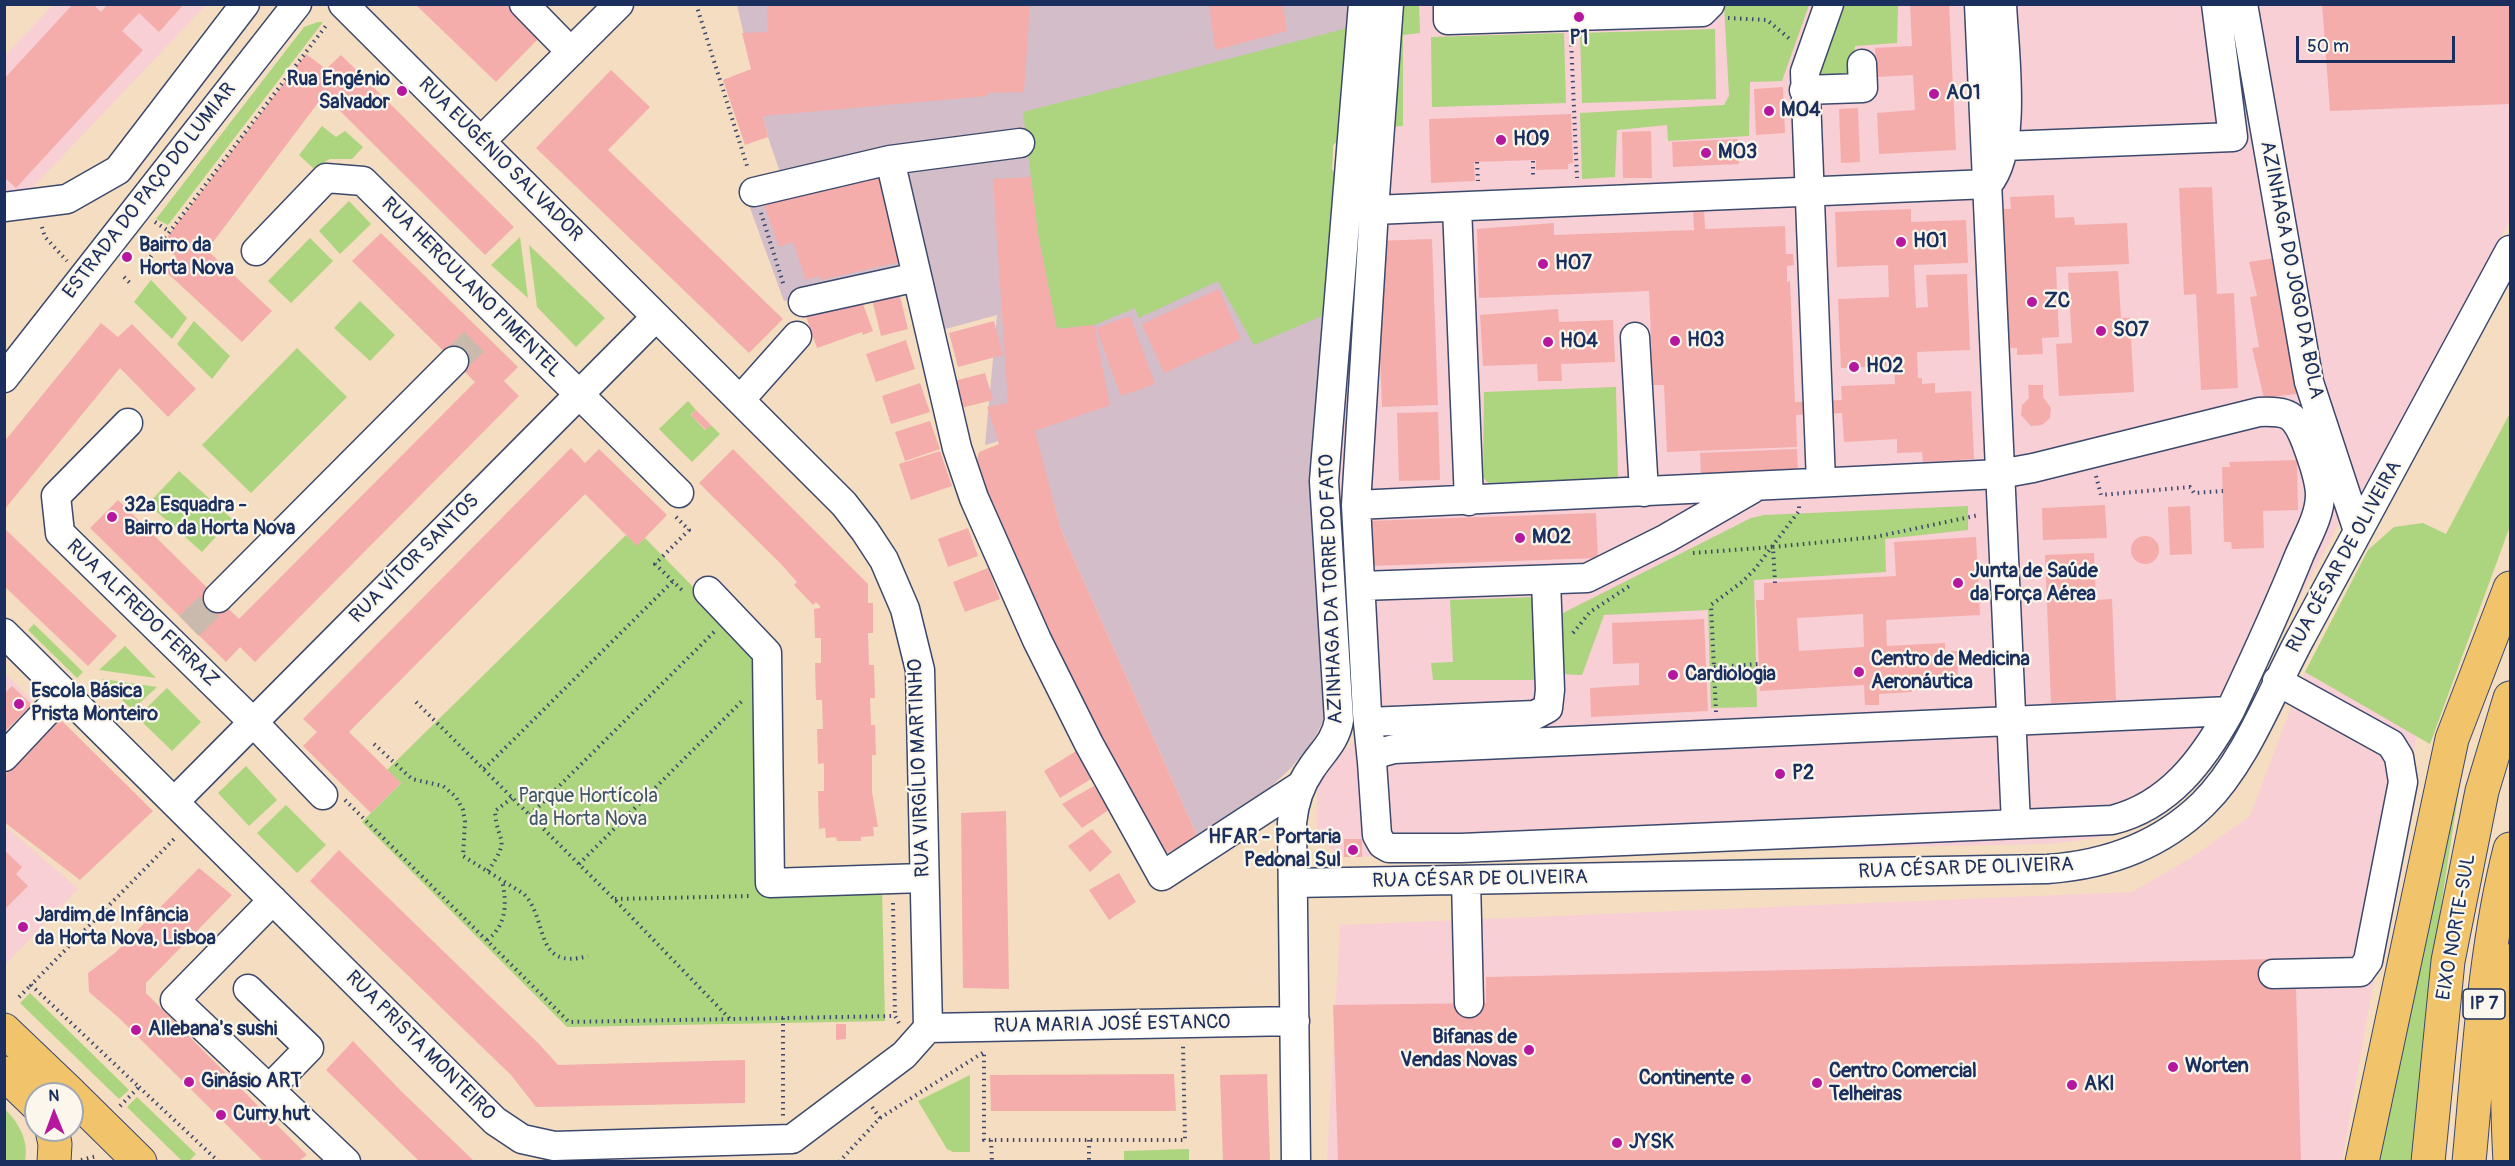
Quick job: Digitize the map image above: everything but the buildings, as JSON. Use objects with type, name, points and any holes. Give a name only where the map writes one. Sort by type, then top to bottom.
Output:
[{"type":"main road","points":[[2362,1161],[2452,739],[2511,588]]},
{"type":"main road","name":"EIXO NORTE-SUL","points":[[2428,1161],[2448,961],[2482,791],[2511,698]]},
{"type":"main road","name":"EIXO NORTE-SUL","points":[[2469,1161],[2487,965],[2500,892],[2511,849]]},
{"type":"main road","points":[[2500,892],[2507,1006],[2507,1113],[2510,1161]]},
{"type":"main road","points":[[4,1030],[58,1082]]},
{"type":"main road","points":[[4,1073],[24,1092]]},
{"type":"main road","points":[[84,1107],[140,1161]]},
{"type":"main road","points":[[54,1161],[55,1142]]},
{"type":"street","points":[[4,207],[68,199],[118,170],[245,4]]},
{"type":"street","name":"ESTRADA DO PAÇO DO LUMIAR","points":[[4,378],[297,4]]},
{"type":"street","points":[[524,4],[571,52]]},
{"type":"street","points":[[481,141],[619,4]]},
{"type":"street","name":"AZINHAGA DA TORRE DO FATO","points":[[1296,1161],[1292,823],[1294,805],[1300,786],[1333,740],[1339,720],[1324,480],[1363,4]]},
{"type":"street","points":[[1356,505],[2000,474],[2259,412],[2280,411],[2292,416],[2299,424],[2311,456],[2320,494],[2318,512],[2280,603],[2230,711],[2197,764],[2178,785],[2154,803],[2126,816],[2112,820],[1461,848],[1389,848],[1382,844],[1377,836],[1356,505],[1389,4]]},
{"type":"street","points":[[1448,4],[1448,20],[1702,12],[1710,6]]},
{"type":"street","points":[[1810,483],[1808,192],[1804,90],[1808,60],[1829,4]]},
{"type":"street","points":[[1979,4],[2016,824]]},
{"type":"street","points":[[1374,210],[1988,184],[1995,176],[2005,146],[2007,129],[2002,4]]},
{"type":"street","points":[[2005,146],[2233,137],[2216,4]]},
{"type":"street","name":"AZINHAGA DO JOGO DA BOLA","points":[[2243,4],[2309,382],[2358,531]]},
{"type":"street","name":"RUA EUGÉNIO SALVADOR","points":[[344,6],[656,316]]},
{"type":"street","points":[[1804,90],[1863,88],[1862,64]]},
{"type":"street","points":[[754,192],[890,160],[1020,143]]},
{"type":"street","points":[[890,160],[957,448],[974,498],[1037,640],[1083,734],[1162,876],[1300,786]]},
{"type":"street","name":"RUA HERCULANO PIMENTEL","points":[[256,251],[326,178],[363,181],[491,324],[578,395],[675,503]]},
{"type":"street","points":[[1457,207],[1469,501]]},
{"type":"street","name":"RUA CÉSAR DE OLIVEIRA","points":[[1293,883],[2047,869],[2097,863],[2120,856],[2157,838],[2185,820],[2203,804],[2234,765],[2277,681],[2511,250]]},
{"type":"street","points":[[803,302],[917,277]]},
{"type":"street","name":"RUA VÍTOR SANTOS","points":[[183,811],[253,722],[656,316]]},
{"type":"street","name":"RUA VIRGÍLIO MARTINHO","points":[[656,316],[844,504],[884,560],[905,609],[920,670],[923,878],[920,1038]]},
{"type":"street","points":[[740,400],[797,336]]},
{"type":"street","points":[[1635,337],[1644,492]]},
{"type":"street","points":[[218,598],[454,361]]},
{"type":"street","name":"RUA ALFREDO FERRAZ","points":[[128,423],[56,496],[60,533],[181,635],[253,722],[332,795]]},
{"type":"street","points":[[1361,586],[1587,578],[1667,538],[1756,487]]},
{"type":"street","points":[[1368,722],[1535,715],[1548,708],[1550,700],[1546,580]]},
{"type":"street","points":[[698,593],[766,653],[770,883],[923,878]]},
{"type":"street","name":"RUA PRISTA MONTEIRO","points":[[4,633],[495,1121],[522,1139],[554,1146],[792,1139]]},
{"type":"street","points":[[2273,974],[2360,972],[2365,968],[2403,782],[2399,757],[2391,744],[2277,681]]},
{"type":"street","points":[[4,757],[64,693]]},
{"type":"street","points":[[1372,762],[1379,753],[1407,748],[2230,711]]},
{"type":"street","points":[[1472,880],[1475,1003]]},
{"type":"street","points":[[273,900],[175,1000],[346,1161]]},
{"type":"street","points":[[248,989],[309,1048],[269,1089]]},
{"type":"street","name":"RUA MARIA JOSÉ ESTANCO","points":[[920,1038],[1183,1024],[1295,1021]]},
{"type":"street","points":[[792,1139],[859,1089],[920,1038]]},
{"type":"path","points":[[152,268],[149,259],[325,27],[344,6]]},
{"type":"path","points":[[1710,6],[1729,19],[1767,20],[1799,47]]},
{"type":"path","points":[[1570,16],[1577,190]]},
{"type":"path","points":[[1533,161],[1534,181]]},
{"type":"path","points":[[33,204],[45,237],[83,277]]},
{"type":"path","points":[[124,277],[130,283]]},
{"type":"path","points":[[2091,454],[2101,495],[2190,487],[2194,493],[2223,491]]},
{"type":"path","points":[[1717,734],[1711,604],[1742,582],[1773,547],[1799,511],[1810,483]]},
{"type":"path","points":[[675,503],[689,530],[656,564],[673,581],[698,593]]},
{"type":"path","points":[[1689,553],[1875,537],[2002,511]]},
{"type":"path","points":[[1773,547],[1775,583]]},
{"type":"path","points":[[1569,639],[1590,612],[1640,580]]},
{"type":"path","points":[[484,769],[673,581]]},
{"type":"path","points":[[530,815],[719,627]]},
{"type":"path","points":[[1714,667],[1759,664]]},
{"type":"path","points":[[579,864],[746,696],[746,708]]},
{"type":"path","points":[[416,702],[731,1020]]},
{"type":"path","points":[[374,744],[412,780],[443,786],[456,797],[463,810],[465,822],[463,856],[531,901],[536,910],[541,935],[547,948],[553,953],[570,959],[588,956]]},
{"type":"path","points":[[332,795],[487,940],[569,1022],[895,1016],[920,1038]]},
{"type":"path","points":[[488,871],[503,847],[496,824],[495,811],[512,798]]},
{"type":"path","points":[[19,997],[183,811]]},
{"type":"path","points":[[892,879],[895,1016]]},
{"type":"path","points":[[487,940],[495,934],[505,914],[502,880]]},
{"type":"path","points":[[748,885],[748,896]]},
{"type":"path","points":[[31,985],[219,1161]]},
{"type":"path","points":[[783,1018],[782,1112],[792,1139]]},
{"type":"path","points":[[839,1161],[880,1118],[984,1052],[984,1140],[1185,1140],[1183,1024]]},
{"type":"path","points":[[117,1110],[140,1087]]},
{"type":"path","points":[[859,1089],[880,1118]]},
{"type":"path","points":[[991,1140],[992,1161]]},
{"type":"path","points":[[1089,1140],[1089,1161]]},
{"type":"shaded area","points":[[53,5],[206,5],[16,205],[5,195],[5,56]]},
{"type":"shaded area","points":[[737,5],[1350,5],[1340,139],[1333,145],[1332,170],[1338,176],[1327,707],[1322,724],[1310,745],[1291,768],[1262,795],[1198,838],[1061,530],[1034,431],[985,445],[997,315],[938,331],[921,267],[784,301],[742,186],[780,172],[768,137]]},
{"type":"shaded area","points":[[1373,5],[2236,5],[2343,516],[2223,742],[2151,816],[2103,837],[2051,844],[1339,857],[1317,834],[1317,776],[1358,738],[1352,726],[1337,501]]},
{"type":"shaded area","points":[[2254,5],[2510,5],[2510,220],[2357,508],[2321,399]]},
{"type":"shaded area","name":"Centro Comercial Telheiras","points":[[2306,669],[2420,715],[2342,1161],[1327,1162],[1340,925],[2132,892],[2191,858],[2250,816]]},
{"type":"shaded area","name":"Escola Básica Prista Monteiro","points":[[5,673],[34,703],[5,732]]},
{"type":"shaded area","name":"Jardim de Infância da Horta Nova, Lisboa","points":[[5,826],[78,889],[5,965]]},
{"type":"green space","points":[[1400,5],[1419,5],[1420,33],[1403,35],[1403,126],[1392,127]]},
{"type":"green space","points":[[1724,5],[1809,5],[1782,81],[1750,82],[1749,136],[1668,141],[1667,125],[1617,130],[1615,177],[1582,179],[1580,113],[1724,105],[1729,96]]},
{"type":"green space","points":[[1843,5],[1898,5],[1897,43],[1855,46],[1852,78],[1817,75]]},
{"type":"green space","points":[[323,22],[168,225],[156,219],[304,27]]},
{"type":"green space","points":[[1348,28],[1340,139],[1333,145],[1332,170],[1338,176],[1329,313],[1254,345],[1218,281],[1139,318],[1135,308],[1094,325],[1057,329],[1038,234],[1023,112]]},
{"type":"green space","points":[[1715,29],[1716,99],[1582,103],[1580,33]]},
{"type":"green space","points":[[1564,33],[1566,103],[1432,107],[1431,37]]},
{"type":"green space","points":[[322,126],[336,137],[345,131],[363,147],[352,159],[330,159],[313,168],[299,155]]},
{"type":"green space","points":[[349,201],[371,224],[340,254],[319,231]]},
{"type":"green space","points":[[520,237],[528,298],[491,265]]},
{"type":"green space","points":[[310,238],[333,261],[291,303],[268,281]]},
{"type":"green space","points":[[529,245],[605,318],[576,347],[537,307]]},
{"type":"green space","points":[[151,280],[187,318],[172,339],[134,302]]},
{"type":"green space","points":[[360,301],[395,335],[370,361],[334,328]]},
{"type":"green space","points":[[194,321],[230,356],[212,379],[177,344]]},
{"type":"green space","points":[[297,348],[347,397],[251,493],[202,445]]},
{"type":"green space","points":[[1616,387],[1618,479],[1488,483],[1483,477],[1484,392]]},
{"type":"green space","points":[[688,401],[696,410],[691,415],[705,430],[711,425],[720,434],[692,462],[659,429]]},
{"type":"green space","points":[[2510,413],[2510,526],[2430,744],[2305,672],[2368,550],[2394,527],[2423,523],[2446,534]]},
{"type":"green space","points":[[179,471],[232,519],[202,552],[148,504]]},
{"type":"green space","points":[[1968,506],[1968,530],[1885,539],[1886,572],[1754,580],[1757,707],[1711,708],[1708,610],[1604,615],[1582,675],[1560,674],[1557,616],[1751,518],[1764,515]]},
{"type":"green space","name":"Parque Hortícola da Horta Nova","points":[[626,535],[637,545],[645,538],[754,649],[758,889],[882,888],[885,1021],[567,1027],[362,822],[401,783],[387,770]]},
{"type":"green space","points":[[1535,597],[1540,680],[1433,680],[1431,663],[1453,662],[1450,600]]},
{"type":"green space","points":[[34,624],[83,672],[77,678],[28,630]]},
{"type":"green space","points":[[125,646],[156,678],[99,670]]},
{"type":"green space","points":[[102,679],[157,687],[132,710]]},
{"type":"green space","points":[[167,688],[201,722],[172,751],[137,717]]},
{"type":"green space","points":[[2464,757],[2429,984],[2413,1161],[2373,1162]]},
{"type":"green space","points":[[246,766],[277,800],[249,826],[218,793]]},
{"type":"green space","points":[[286,805],[326,845],[297,873],[257,833]]},
{"type":"green space","points":[[30,993],[129,1090],[119,1099],[20,1003]]},
{"type":"green space","points":[[970,1075],[970,1152],[953,1152],[947,1149],[918,1101]]},
{"type":"green space","points":[[137,1097],[196,1154],[189,1161],[182,1161],[127,1107]]},
{"type":"green space","points":[[5,1109],[15,1120],[22,1133],[26,1154],[25,1161],[5,1161]]},
{"type":"green space","points":[[1189,1149],[1189,1161],[1124,1161],[1124,1151]]},
{"type":"tunnel","points":[[454,361],[483,333]]},
{"type":"tunnel","points":[[189,626],[218,598]]},
{"type":"place","name":"P1","points":[[1579,17]]},
{"type":"place","name":"Rua Engénio Salvador","points":[[402,91]]},
{"type":"place","name":"A01","points":[[1934,94]]},
{"type":"place","name":"M04","points":[[1769,111]]},
{"type":"place","name":"H09","points":[[1501,140]]},
{"type":"place","name":"M03","points":[[1706,153]]},
{"type":"place","name":"H01","points":[[1901,242]]},
{"type":"place","name":"Bairro da Horta Nova","points":[[127,257]]},
{"type":"place","name":"H07","points":[[1543,264]]},
{"type":"place","name":"ZC","points":[[2032,302]]},
{"type":"place","name":"S07","points":[[2101,331]]},
{"type":"place","name":"H03","points":[[1675,341]]},
{"type":"place","name":"H04","points":[[1548,342]]},
{"type":"place","name":"H02","points":[[1854,367]]},
{"type":"place","name":"32ª Esquadra - Bairro da Horta Nova","points":[[112,517]]},
{"type":"place","name":"M02","points":[[1520,538]]},
{"type":"place","name":"Junta de Saúde da Força Aérea","points":[[1958,583]]},
{"type":"place","name":"Centro de Medicina Aeronáutica","points":[[1859,672]]},
{"type":"place","name":"Cardiologia","points":[[1673,675]]},
{"type":"place","name":"Escola Básica Prista Monteiro","points":[[19,704]]},
{"type":"place","name":"P2","points":[[1780,774]]},
{"type":"place","name":"HFAR - Portaria Pedonal Sul","points":[[1353,850]]},
{"type":"place","name":"Jardim de Infância da Horta Nova, Lisboa","points":[[23,927]]},
{"type":"place","name":"Allebana's sushi","points":[[136,1030]]},
{"type":"place","name":"Bifanas de Vendas Novas","points":[[1529,1050]]},
{"type":"place","name":"Worten","points":[[2173,1067]]},
{"type":"place","name":"Continente","points":[[1746,1079]]},
{"type":"place","name":"Ginásio ART","points":[[189,1082]]},
{"type":"place","name":"Centro Comercial Telheiras","points":[[1817,1083]]},
{"type":"place","name":"AKI","points":[[2072,1085]]},
{"type":"place","name":"Curry hut","points":[[221,1115]]},
{"type":"place","name":"JYSK","points":[[1617,1143]]}]
